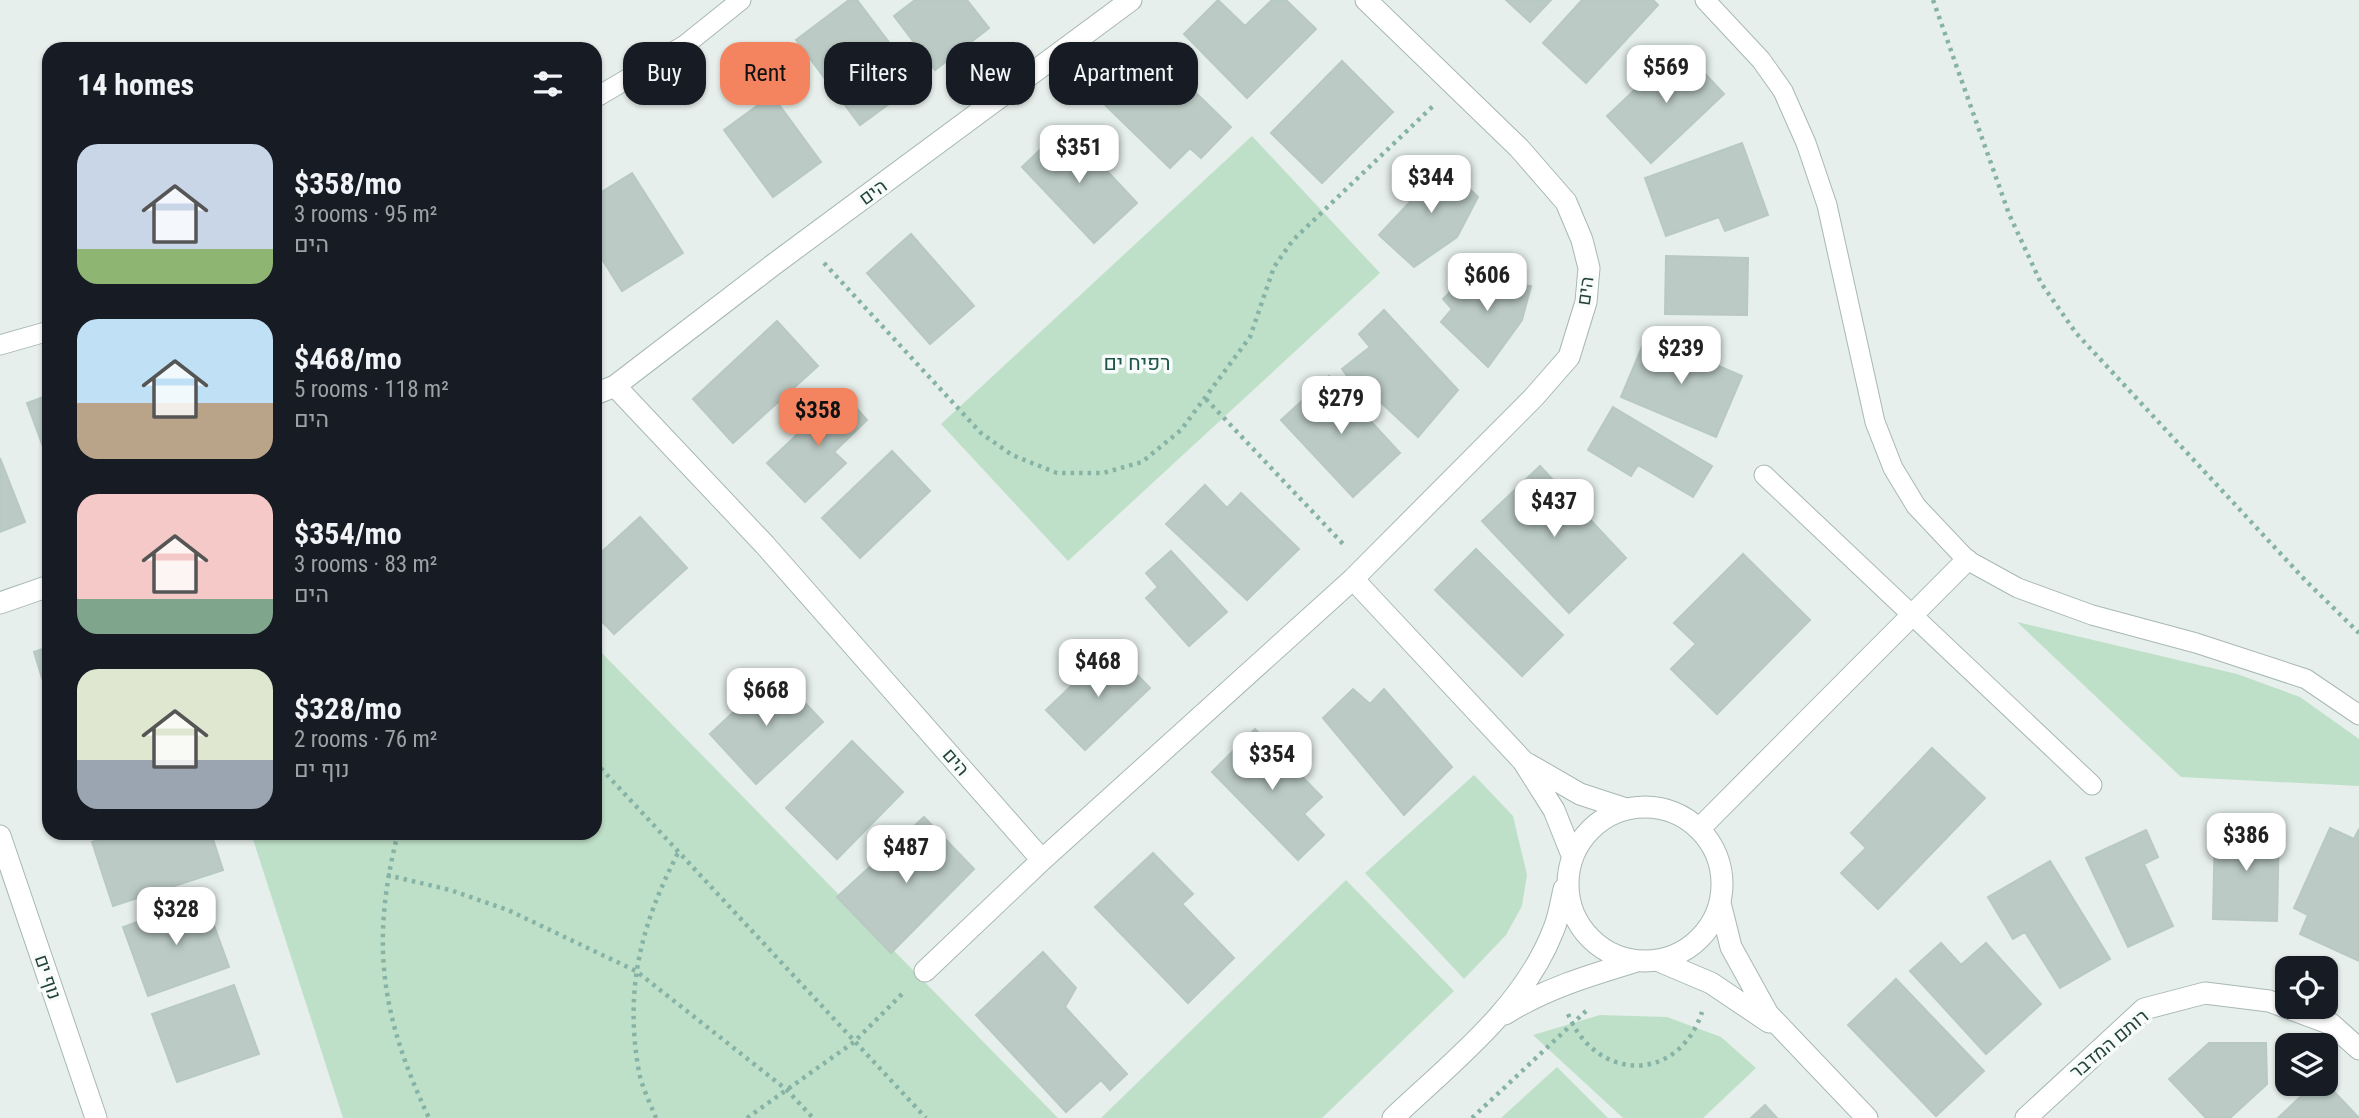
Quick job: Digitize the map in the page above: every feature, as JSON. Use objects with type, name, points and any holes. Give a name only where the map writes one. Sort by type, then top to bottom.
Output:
[{"type":"street","name":"הים","points":[[602,391],[615,386],[1131,0]]},
{"type":"street","name":"הים","points":[[925,971],[1042,860],[1359,573],[1534,397],[1569,357],[1586,302],[1589,268],[1582,240],[1566,202],[1548,178],[1366,0]]},
{"type":"street","name":"הים","points":[[615,386],[765,545],[1042,860]]},
{"type":"street","points":[[1699,830],[1967,560]]},
{"type":"street","points":[[1359,573],[1523,761],[1554,810],[1572,855]]},
{"type":"street","points":[[0,603],[42,588]]},
{"type":"street","points":[[1523,761],[1580,794],[1626,809]]},
{"type":"street","points":[[1393,1118],[1497,1018],[1533,969],[1553,931],[1572,855],[1587,832],[1605,817],[1626,809],[1648,806],[1671,811],[1708,838],[1718,859],[1723,881],[1720,903],[1712,924],[1697,942],[1679,954],[1659,961],[1637,961],[1617,957],[1598,946],[1570,907],[1566,881]]},
{"type":"street","name":"נוף ים","points":[[0,836],[96,1118]]},
{"type":"street","points":[[1720,903],[1731,947],[1768,1014],[1867,1118]]},
{"type":"street","points":[[1497,1018],[1528,999],[1637,961]]},
{"type":"street","points":[[1659,961],[1711,983],[1785,1034]]},
{"type":"street","name":"רותם המדבר","points":[[2026,1118],[2144,1009],[2205,993],[2269,1001],[2331,1024],[2359,1049]]},
{"type":"lane","points":[[602,94],[685,45],[741,0]]},
{"type":"lane","points":[[1705,0],[1761,61],[1783,91],[1806,142],[1827,205],[1875,422],[1893,468],[1916,506],[1967,560],[2018,588],[2092,615],[2196,643],[2306,679],[2359,715]]},
{"type":"lane","points":[[0,345],[42,333]]},
{"type":"lane","points":[[1764,475],[2092,785]]},
{"type":"path","points":[[1933,0],[2009,214],[2041,283],[2076,333],[2295,570],[2359,632]]},
{"type":"path","points":[[805,242],[981,433],[1012,455],[1057,473],[1103,473],[1142,462],[1181,430],[1251,337],[1274,267],[1293,240],[1455,85]]},
{"type":"path","points":[[1206,399],[1359,573]]},
{"type":"path","points":[[602,769],[926,1118]]},
{"type":"path","points":[[396,840],[387,875],[381,932],[383,985],[401,1048],[429,1118]]},
{"type":"path","points":[[656,1118],[639,1073],[635,1017],[636,971],[654,898],[679,851]]},
{"type":"path","points":[[387,875],[450,890],[508,910],[636,971],[787,1090],[813,1118]]},
{"type":"path","points":[[747,1118],[854,1042],[925,971]]},
{"type":"path","points":[[1556,988],[1572,1024],[1590,1050],[1609,1062],[1641,1066],[1669,1057],[1690,1040],[1711,983]]},
{"type":"path","points":[[1472,1118],[1590,1006]]},
{"type":"green space","points":[[1252,136],[1380,273],[1068,561],[941,424]]},
{"type":"green space","points":[[2017,622],[2237,674],[2300,697],[2359,739],[2359,786],[2181,777]]},
{"type":"green space","points":[[602,653],[1058,1118],[343,1118],[253,840],[602,840]]},
{"type":"green space","points":[[1474,775],[1513,816],[1527,875],[1522,906],[1506,935],[1464,979],[1365,873]]},
{"type":"green space","points":[[1346,880],[1454,991],[1322,1118],[1101,1118]]},
{"type":"green space","points":[[1600,1015],[1667,1017],[1721,1037],[1756,1068],[1703,1118],[1623,1118],[1533,1035]]},
{"type":"green space","points":[[1557,1067],[1608,1118],[1501,1118]]},
{"type":"building","points":[[849,0],[857,0],[889,42],[824,42],[824,77],[810,59],[810,42],[796,40]]},
{"type":"building","points":[[915,0],[967,0],[989,28],[971,42],[946,42],[946,61],[935,70],[932,66],[932,42],[914,42],[894,16]]},
{"type":"building","points":[[1218,0],[1245,26],[1272,0],[1286,0],[1316,29],[1247,98],[1198,48],[1198,42],[1192,42],[1184,34]]},
{"type":"building","points":[[1506,0],[1551,0],[1530,22]]},
{"type":"building","points":[[1582,0],[1653,0],[1658,5],[1586,83],[1543,43]]},
{"type":"building","points":[[1680,47],[1724,94],[1651,163],[1607,116]]},
{"type":"building","points":[[1342,61],[1393,112],[1322,183],[1271,133]]},
{"type":"building","points":[[1198,95],[1231,127],[1201,158],[1190,148],[1170,168],[1105,105],[1198,105]]},
{"type":"building","points":[[758,105],[779,105],[821,162],[773,197],[724,130]]},
{"type":"building","points":[[845,105],[887,105],[860,125]]},
{"type":"building","points":[[1065,126],[1137,203],[1094,243],[1022,167]]},
{"type":"building","points":[[1742,143],[1768,215],[1725,231],[1719,217],[1666,236],[1645,178]]},
{"type":"building","points":[[1437,157],[1478,197],[1457,237],[1414,267],[1379,235],[1423,188],[1413,179]]},
{"type":"building","points":[[632,173],[683,253],[622,291],[602,259],[602,192]]},
{"type":"building","points":[[911,234],[974,306],[930,344],[867,273]]},
{"type":"building","points":[[1666,256],[1748,258],[1747,315],[1665,314]]},
{"type":"building","points":[[1499,262],[1522,285],[1531,286],[1522,320],[1488,367],[1441,322],[1452,309],[1443,299],[1458,284],[1469,294]]},
{"type":"building","points":[[1384,310],[1458,390],[1418,437],[1375,397],[1368,405],[1342,369],[1370,347],[1359,334]]},
{"type":"building","points":[[777,321],[818,366],[733,443],[693,399]]},
{"type":"building","points":[[1647,335],[1742,376],[1716,437],[1621,397]]},
{"type":"building","points":[[1329,376],[1400,453],[1353,497],[1281,420]]},
{"type":"building","points":[[842,392],[867,420],[834,452],[846,463],[805,502],[767,463]]},
{"type":"building","points":[[42,398],[42,444],[27,403]]},
{"type":"building","points":[[1613,407],[1712,466],[1693,497],[1638,465],[1631,476],[1588,450]]},
{"type":"building","points":[[892,451],[930,491],[860,558],[822,518]]},
{"type":"building","points":[[0,458],[25,522],[0,532]]},
{"type":"building","points":[[1540,466],[1626,558],[1569,613],[1482,521]]},
{"type":"building","points":[[1205,485],[1227,508],[1241,493],[1299,549],[1247,600],[1166,524]]},
{"type":"building","points":[[640,517],[687,568],[614,634],[602,621],[602,552]]},
{"type":"building","points":[[1476,549],[1563,635],[1522,676],[1435,590]]},
{"type":"building","points":[[1171,551],[1227,612],[1189,646],[1146,598],[1158,587],[1146,573]]},
{"type":"building","points":[[1743,554],[1810,620],[1717,714],[1671,669],[1696,644],[1674,623]]},
{"type":"building","points":[[1111,648],[1150,688],[1085,750],[1046,710]]},
{"type":"building","points":[[42,649],[42,678],[34,652]]},
{"type":"building","points":[[776,672],[823,722],[756,784],[710,734]]},
{"type":"building","points":[[1353,689],[1370,704],[1384,689],[1452,767],[1404,815],[1323,718]]},
{"type":"building","points":[[1255,729],[1322,797],[1304,814],[1324,835],[1298,860],[1212,772]]},
{"type":"building","points":[[852,741],[903,792],[837,859],[786,808]]},
{"type":"building","points":[[1932,748],[1985,798],[1878,909],[1841,873],[1866,848],[1851,833]]},
{"type":"building","points":[[924,817],[974,869],[891,953],[837,897]]},
{"type":"building","points":[[2215,824],[2279,826],[2277,921],[2213,919]]},
{"type":"building","points":[[2330,828],[2354,839],[2359,829],[2359,961],[2300,934],[2308,915],[2294,908]]},
{"type":"building","points":[[2146,830],[2158,857],[2144,864],[2173,926],[2128,947],[2086,858]]},
{"type":"building","points":[[213,840],[223,870],[113,906],[92,842]]},
{"type":"building","points":[[1153,853],[1193,894],[1182,904],[1234,958],[1188,1003],[1095,907]]},
{"type":"building","points":[[2050,861],[2110,959],[2060,988],[2025,932],[2013,939],[1988,897]]},
{"type":"building","points":[[204,898],[229,967],[148,996],[123,927]]},
{"type":"building","points":[[1941,943],[1961,965],[1986,943],[2041,1004],[1986,1054],[1910,971]]},
{"type":"building","points":[[1043,952],[1076,988],[1065,1007],[1127,1074],[1110,1090],[1101,1080],[1066,1112],[976,1015]]},
{"type":"building","points":[[1896,979],[1984,1071],[1936,1116],[1848,1025]]},
{"type":"building","points":[[234,985],[259,1054],[177,1082],[152,1014]]},
{"type":"building","points":[[2209,1043],[2266,1043],[2267,1084],[2230,1118],[2206,1118],[2169,1079]]},
{"type":"building","points":[[2301,1096],[2338,1096],[2359,1118],[2278,1118]]},
{"type":"building","points":[[1765,1105],[1777,1118],[1751,1118]]},
{"type":"district","name":"רפיח ים","points":[[1137,363]]}]
